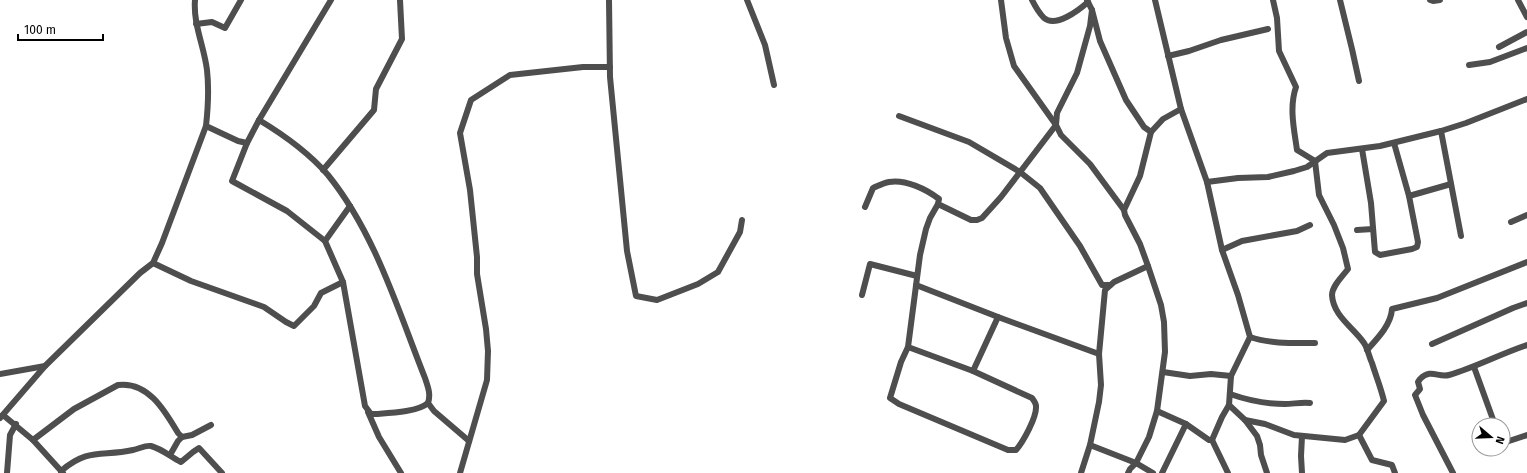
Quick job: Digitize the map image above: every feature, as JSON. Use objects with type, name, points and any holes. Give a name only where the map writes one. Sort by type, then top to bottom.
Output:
[{"type":"street","points":[[195,0],[196,24],[206,70],[208,111],[206,126],[162,243],[152,263],[44,366],[2,416],[16,424],[33,440],[62,472],[72,462],[94,454],[133,450],[148,446],[159,449],[181,462],[199,448],[222,473]]},
{"type":"street","points":[[196,24],[212,22],[225,28],[241,0]]},
{"type":"street","points":[[331,0],[259,120],[247,143],[232,181],[287,211],[325,241],[343,282],[365,406],[379,437],[401,473]]},
{"type":"street","points":[[323,170],[374,110],[376,90],[402,39],[400,0]]},
{"type":"street","points":[[609,0],[610,67],[627,251],[636,296],[657,300],[698,284],[718,272],[740,232],[742,220]]},
{"type":"street","points":[[747,0],[765,45],[774,85]]},
{"type":"street","points":[[1001,0],[1006,38],[1014,66],[1056,125],[1061,135],[1090,164],[1124,210],[1125,215],[1140,244],[1158,293],[1164,322],[1165,352],[1157,411],[1149,437],[1136,463],[1128,473]]},
{"type":"street","points":[[1032,0],[1045,19],[1054,22],[1076,12],[1088,1],[1100,40],[1126,100],[1144,127],[1151,132]]},
{"type":"street","points":[[1155,0],[1181,109],[1207,182],[1222,250],[1238,295],[1250,337],[1231,376],[1229,405],[1212,440]]},
{"type":"street","points":[[1274,0],[1277,18],[1279,51],[1296,87],[1293,98],[1293,109],[1297,150],[1315,161]]},
{"type":"street","points":[[1340,0],[1359,81]]},
{"type":"street","points":[[1430,0],[1440,0]]},
{"type":"street","points":[[1518,0],[1527,17]]},
{"type":"street","points":[[938,204],[971,220],[977,220],[982,218],[1001,197],[1056,125],[1057,113],[1076,73],[1090,26],[1092,10]]},
{"type":"street","points":[[1168,56],[1189,51],[1221,40],[1268,29]]},
{"type":"street","points":[[1500,47],[1527,32]]},
{"type":"street","points":[[1469,65],[1490,62],[1527,48]]},
{"type":"street","points":[[460,473],[487,380],[488,351],[477,274],[477,257],[470,190],[460,133],[471,100],[510,75],[583,67],[610,67]]},
{"type":"street","points":[[1207,182],[1238,178],[1268,177],[1307,167],[1327,153],[1362,149],[1394,143],[1441,131],[1466,123],[1527,99]]},
{"type":"street","points":[[1124,210],[1140,176],[1151,132],[1164,119],[1181,109]]},
{"type":"street","points":[[899,116],[969,142],[1020,172],[1040,188],[1080,246],[1102,285],[1110,285]]},
{"type":"street","points":[[259,120],[278,131],[308,154],[323,170],[350,206],[386,278],[425,378],[430,397],[428,403],[424,406],[418,409],[376,414],[371,414],[368,412]]},
{"type":"street","points":[[206,126],[238,141],[247,143]]},
{"type":"street","points":[[1441,131],[1461,236]]},
{"type":"street","points":[[1362,149],[1371,203],[1375,252],[1380,255],[1417,247],[1418,242],[1409,196],[1394,143]]},
{"type":"street","points":[[1245,420],[1265,424],[1294,435],[1345,440],[1358,435],[1384,402],[1382,390],[1367,350],[1361,340],[1343,320],[1334,304],[1332,294],[1333,288],[1348,269],[1343,248],[1334,225],[1319,196],[1315,161]]},
{"type":"street","points":[[865,207],[873,188],[889,182],[904,183],[939,198],[938,204],[926,229],[920,255],[908,347],[901,362],[890,398],[900,404],[1008,450],[1016,450],[1021,444],[1036,411],[1035,402],[1032,398],[973,371],[908,347]]},
{"type":"street","points":[[1409,196],[1451,184]]},
{"type":"street","points":[[325,241],[350,206]]},
{"type":"street","points":[[1511,222],[1527,215]]},
{"type":"street","points":[[1222,250],[1242,241],[1297,231],[1310,225]]},
{"type":"street","points":[[1357,230],[1373,229]]},
{"type":"street","points":[[1367,350],[1386,326],[1392,309],[1437,298],[1527,262]]},
{"type":"street","points":[[152,263],[191,281],[264,307],[294,326],[314,306],[322,293],[343,282]]},
{"type":"street","points":[[862,295],[870,264],[917,276]]},
{"type":"street","points":[[1081,473],[1090,445],[1101,385],[1100,354],[1105,290],[1114,282],[1148,266]]},
{"type":"street","points":[[916,285],[1100,354]]},
{"type":"street","points":[[1432,344],[1527,303]]},
{"type":"street","points":[[973,371],[998,317]]},
{"type":"street","points":[[1250,337],[1257,340],[1272,342],[1315,344]]},
{"type":"street","points":[[1453,473],[1423,415],[1415,395],[1420,390],[1418,382],[1422,377],[1433,373],[1446,376],[1474,367],[1527,345]]},
{"type":"street","points":[[0,374],[44,366]]},
{"type":"street","points":[[1474,367],[1492,417]]},
{"type":"street","points":[[1162,372],[1190,376],[1211,374],[1231,376]]},
{"type":"street","points":[[33,440],[74,409],[124,384],[152,395],[160,403],[178,434],[182,437]]},
{"type":"street","points":[[1230,394],[1245,399],[1269,403],[1310,403]]},
{"type":"street","points":[[428,403],[434,411],[469,441]]},
{"type":"street","points":[[1229,405],[1245,420],[1257,436],[1267,473]]},
{"type":"street","points":[[1157,411],[1186,424],[1209,440],[1212,440],[1228,473]]},
{"type":"street","points":[[7,473],[10,435],[16,424]]},
{"type":"street","points":[[1162,473],[1186,424]]},
{"type":"street","points":[[170,455],[182,437],[192,435],[211,425]]},
{"type":"street","points":[[1358,435],[1372,460],[1392,465],[1395,473]]},
{"type":"street","points":[[1511,440],[1527,435]]},
{"type":"street","points":[[1302,436],[1302,473]]},
{"type":"street","points":[[1090,445],[1136,463],[1153,473]]}]
